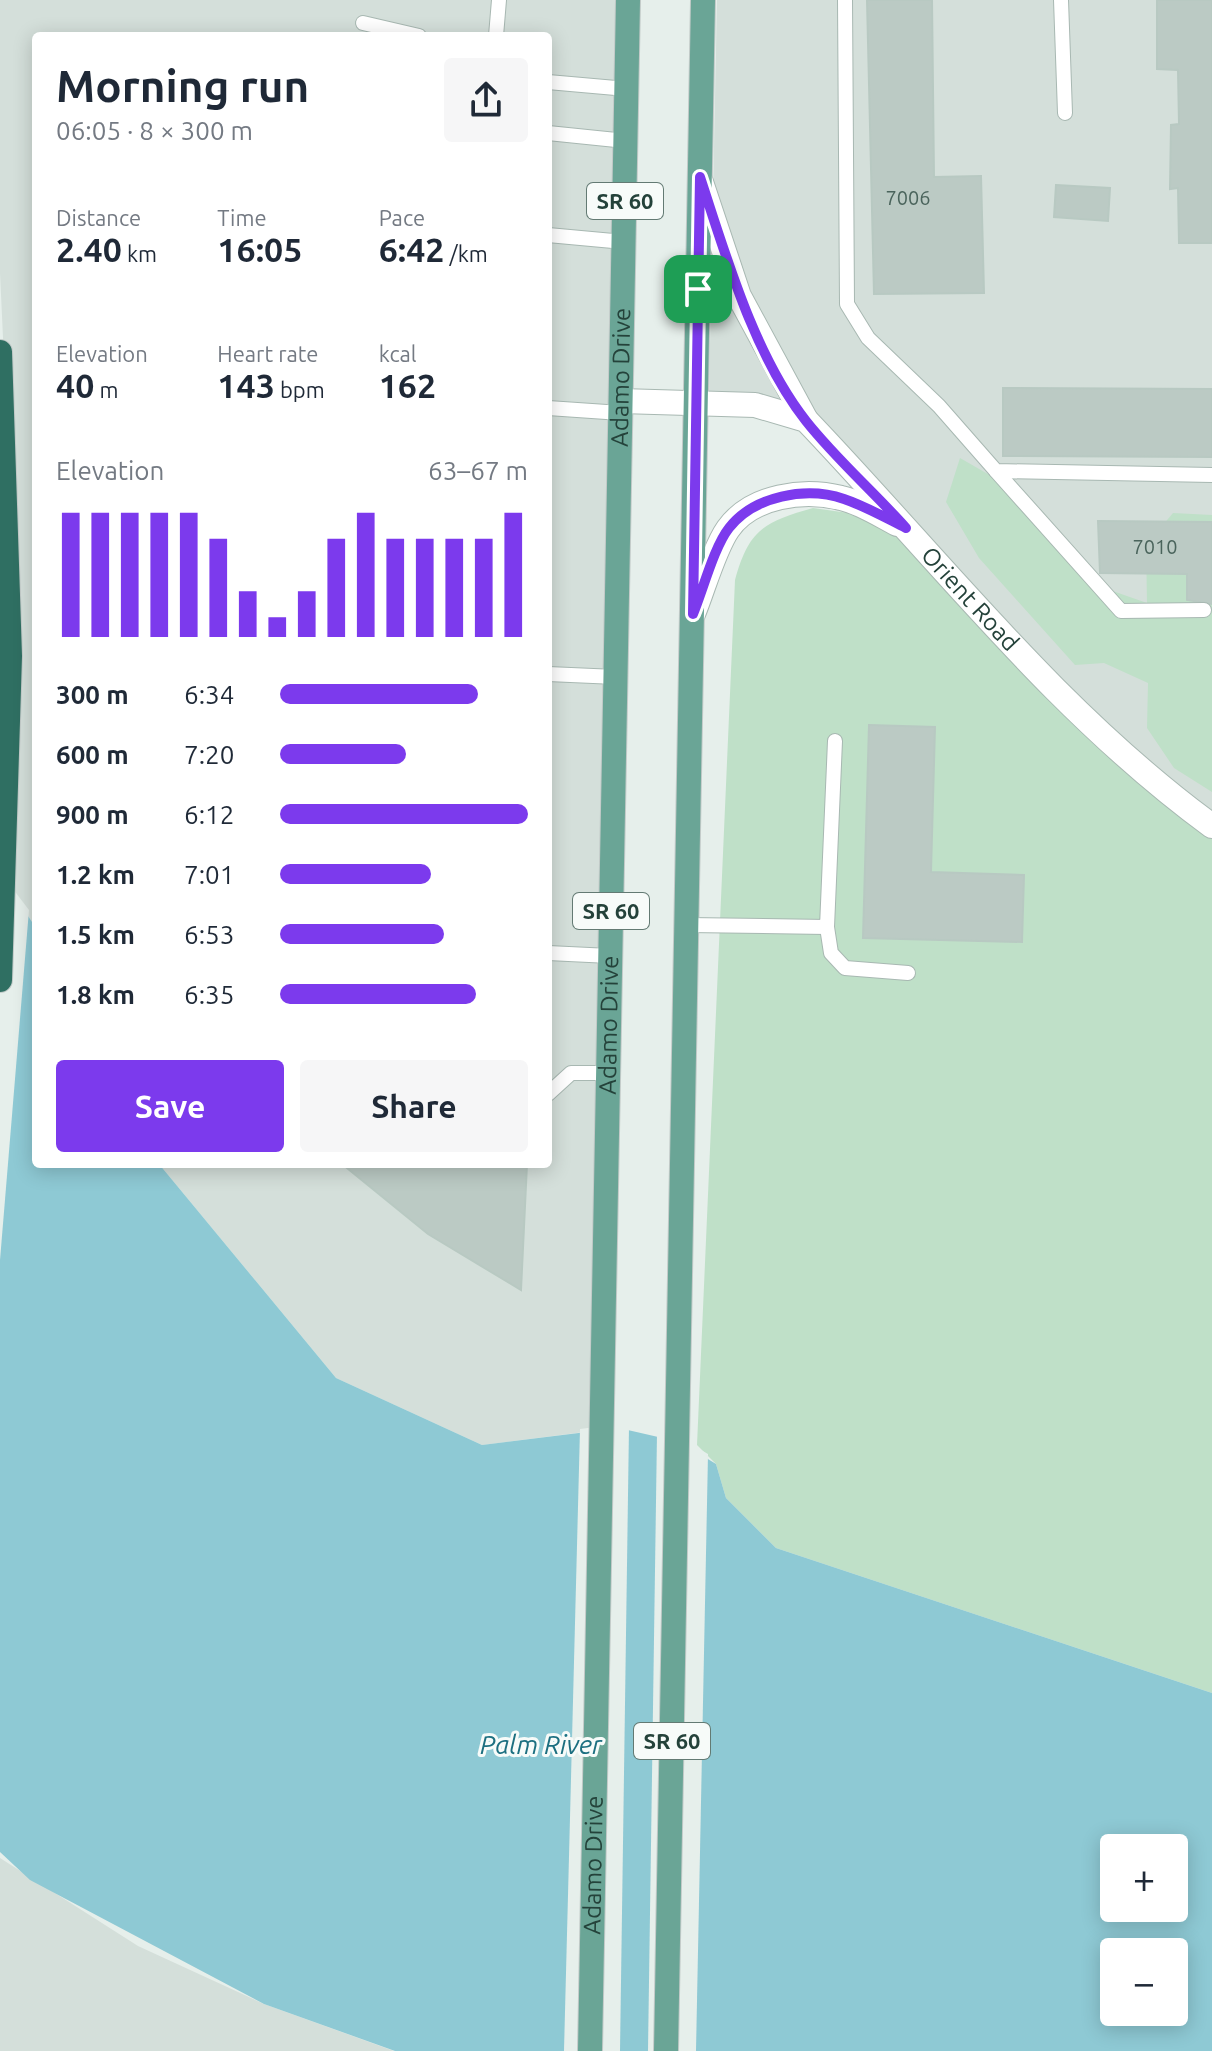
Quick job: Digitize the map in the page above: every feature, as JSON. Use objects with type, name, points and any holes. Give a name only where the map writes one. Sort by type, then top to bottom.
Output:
[{"type":"highway","points":[[0,352],[8,555],[9,761],[0,980]]},
{"type":"main road","name":"Adamo Drive","points":[[590,2051],[628,0]]},
{"type":"main road","name":"SR 60","points":[[666,2051],[703,0]]},
{"type":"street","name":"Orient Road","points":[[700,177],[739,296],[769,358],[806,420],[1032,669],[1178,801],[1212,826]]},
{"type":"street","points":[[621,407],[696,402],[755,405],[806,420]]},
{"type":"street","points":[[693,614],[728,529],[750,509],[775,498],[805,495],[842,498],[906,528]]},
{"type":"lane","points":[[496,32],[499,0]]},
{"type":"lane","points":[[845,0],[847,304],[868,338],[939,406],[1121,611],[1204,610]]},
{"type":"lane","points":[[1061,0],[1065,113]]},
{"type":"lane","points":[[363,23],[402,32]]},
{"type":"lane","points":[[552,82],[627,89]]},
{"type":"lane","points":[[552,133],[626,141]]},
{"type":"lane","points":[[552,235],[624,242]]},
{"type":"lane","points":[[552,408],[621,407]]},
{"type":"lane","points":[[996,471],[1212,475]]},
{"type":"lane","points":[[552,674],[616,677]]},
{"type":"lane","points":[[835,741],[827,927],[831,953],[845,968],[908,973]]},
{"type":"lane","points":[[687,925],[827,927]]},
{"type":"lane","points":[[552,953],[610,956]]},
{"type":"lane","points":[[552,1090],[571,1073],[609,1073]]},
{"type":"shaded area","points":[[0,0],[630,0],[592,1431],[482,1445],[336,1378],[162,1168],[552,1168],[552,32],[32,32],[32,922],[10,888],[15,595],[0,273]]},
{"type":"shaded area","points":[[717,0],[1212,0],[1212,819],[1046,673],[795,410],[709,394]]},
{"type":"shaded area","points":[[0,1858],[138,1946],[264,2004],[394,2051],[0,2051]]},
{"type":"green space","points":[[960,458],[1007,485],[1084,581],[1147,603],[1146,545],[1173,513],[1212,515],[1212,792],[1174,768],[1147,728],[1148,683],[1104,663],[1075,665],[979,558],[946,502]]},
{"type":"green space","points":[[813,508],[877,517],[1212,833],[1212,1693],[776,1548],[726,1498],[716,1464],[697,1445],[735,580],[746,549],[761,530],[770,523]]},
{"type":"water","name":"Palm River","points":[[0,873],[32,922],[32,1168],[162,1168],[336,1378],[482,1445],[619,1428],[680,1442],[716,1464],[726,1498],[776,1548],[1212,1693],[1212,2051],[395,2051],[264,2004],[30,1880],[0,1852]]},
{"type":"pier","points":[[0,872],[29,910],[0,1260]]},
{"type":"pier","points":[[619,1424],[629,1426],[620,2051],[564,2051],[580,1429]]},
{"type":"pier","points":[[657,1433],[682,1439],[708,1454],[696,2051],[648,2051]]},
{"type":"building","points":[[867,0],[932,0],[934,177],[981,176],[984,293],[874,294]]},
{"type":"building","points":[[1157,0],[1212,0],[1212,243],[1179,243],[1178,188],[1170,189],[1171,125],[1179,124],[1178,70],[1157,69]]},
{"type":"building","points":[[1056,185],[1110,188],[1108,221],[1054,217]]},
{"type":"building","points":[[1003,388],[1212,389],[1212,457],[1003,456]]},
{"type":"building","points":[[1098,521],[1212,522],[1212,604],[1187,600],[1187,574],[1100,573]]},
{"type":"building","points":[[869,725],[935,727],[931,872],[1024,875],[1022,942],[863,938]]},
{"type":"building","points":[[347,1168],[527,1168],[521,1290],[428,1234]]},
{"type":"route","points":[[700,177],[739,296],[769,358],[806,420],[906,528],[842,498],[805,495],[775,498],[750,509],[728,529],[693,614],[696,402],[698,289],[700,177]]}]
